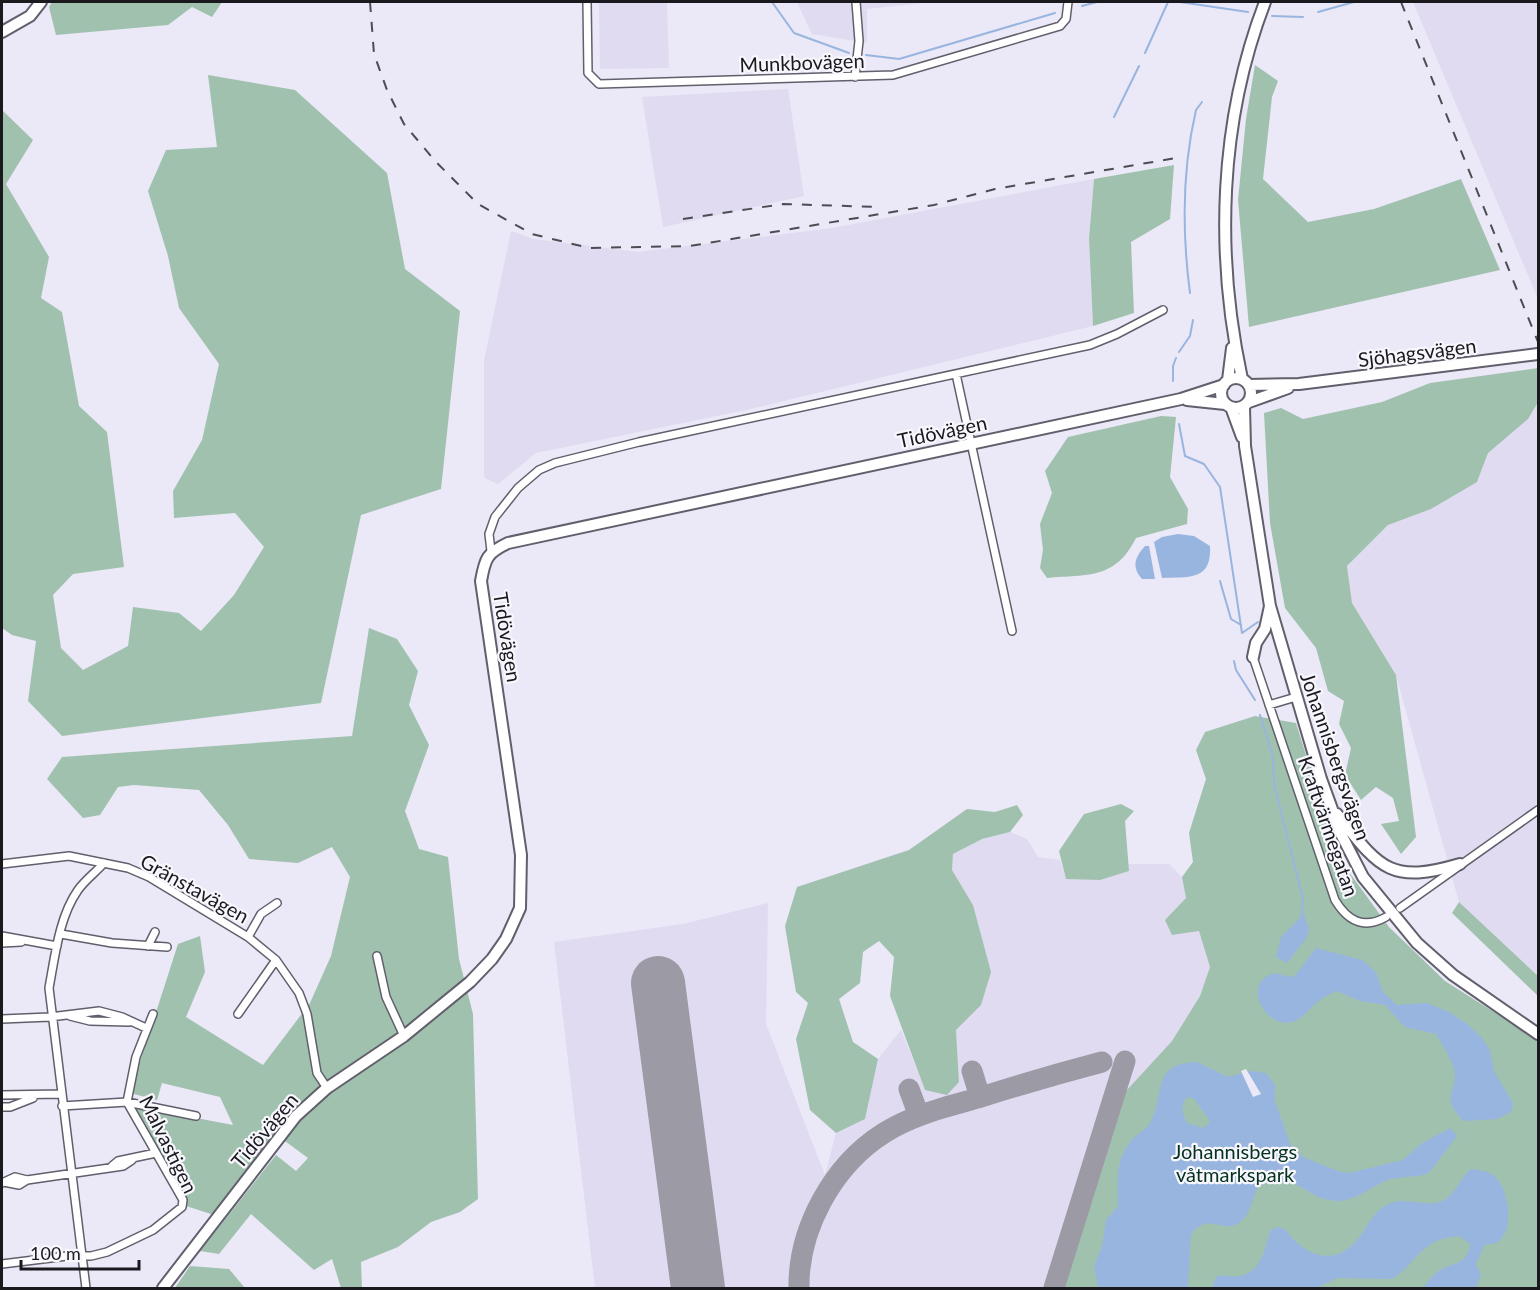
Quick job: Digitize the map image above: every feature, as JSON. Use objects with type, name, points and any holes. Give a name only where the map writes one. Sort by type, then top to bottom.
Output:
[{"type":"main road","points":[[2,32],[30,16],[41,2]]},
{"type":"main road","points":[[1233,339],[1226,382],[1221,391],[1228,405],[1246,404],[1251,396],[1233,339],[1225,243],[1228,157],[1231,126],[1245,61],[1265,2]]},
{"type":"main road","name":"Sjöhagsvägen","points":[[1245,382],[1299,384],[1539,354]]},
{"type":"main road","points":[[1226,382],[1245,382]]},
{"type":"main road","name":"Tidövägen","points":[[163,1288],[281,1133],[327,1088],[404,1036],[470,982],[492,959],[506,939],[520,908],[521,855],[482,581],[484,564],[491,551],[508,543],[1181,399],[1226,382]]},
{"type":"main road","name":"Sjöhagsvägen","points":[[1246,404],[1299,384]]},
{"type":"main road","name":"Tidövägen","points":[[1181,399],[1228,405]]},
{"type":"main road","name":"Johannisbergsvägen","points":[[1246,404],[1245,446],[1270,606],[1330,806],[1363,877],[1397,922],[1454,975],[1539,1034]]},
{"type":"main road","name":"Johannisbergsvägen","points":[[1228,405],[1245,446]]},
{"type":"main road","points":[[1253,657],[1256,643],[1265,629],[1270,606]]},
{"type":"main road","points":[[1330,806],[1365,849],[1384,866],[1403,873],[1416,874],[1460,864]]},
{"type":"street","name":"Munkbovägen","points":[[587,2],[588,73],[598,84],[893,75],[1060,26],[1066,19],[1068,2]]},
{"type":"street","points":[[855,77],[859,41],[856,2]]},
{"type":"street","points":[[491,551],[490,527],[500,510],[526,480],[555,463],[639,442],[1101,342],[1163,310]]},
{"type":"street","points":[[956,374],[1012,631]]},
{"type":"street","points":[[1253,657],[1269,705],[1296,697]]},
{"type":"street","name":"Kraftvärmegatan","points":[[1269,705],[1335,900],[1343,914],[1355,923],[1376,923],[1386,917]]},
{"type":"street","points":[[1400,908],[1539,810]]},
{"type":"street","name":"Gränstavägen","points":[[2,864],[69,856],[137,871],[248,937],[276,960],[287,973],[304,1005],[317,1073],[327,1088]]},
{"type":"street","points":[[86,1288],[50,1017],[49,988],[57,946],[76,891],[104,863]]},
{"type":"street","points":[[248,937],[261,914],[277,903]]},
{"type":"street","points":[[148,946],[156,932]]},
{"type":"street","points":[[61,934],[167,947]]},
{"type":"street","points":[[2,936],[57,946]]},
{"type":"street","points":[[2,943],[24,941]]},
{"type":"street","points":[[377,956],[386,997],[404,1036]]},
{"type":"street","points":[[238,1014],[276,960]]},
{"type":"street","name":"Malvastigen","points":[[2,1264],[91,1256],[127,1243],[153,1230],[182,1207],[183,1200],[127,1102],[136,1057],[153,1014]]},
{"type":"street","points":[[2,1020],[68,1016],[90,1022],[129,1022],[146,1028]]},
{"type":"street","points":[[2,1095],[60,1094]]},
{"type":"street","points":[[2,1107],[22,1103],[38,1096]]},
{"type":"street","points":[[62,1106],[127,1102],[196,1116]]},
{"type":"street","points":[[3,1182],[19,1185],[27,1179],[70,1175],[156,1153]]},
{"type":"shaded area","points":[[599,2],[667,2],[669,68],[600,69]]},
{"type":"shaded area","points":[[797,2],[932,2],[867,9],[867,43],[812,34]]},
{"type":"shaded area","points":[[1413,2],[1538,2],[1538,299]]},
{"type":"shaded area","points":[[788,89],[804,196],[663,227],[642,97]]},
{"type":"shaded area","points":[[1094,179],[1089,238],[1093,326],[746,410],[536,453],[498,484],[484,478],[484,361],[511,231],[534,239],[638,252],[832,228]]},
{"type":"shaded area","points":[[1538,399],[1538,976],[1459,902],[1396,675],[1352,603],[1347,566],[1388,525],[1477,482],[1488,453]]},
{"type":"shaded area","points":[[1010,832],[1027,839],[1038,857],[1060,860],[1066,879],[1127,864],[1169,864],[1182,877],[1187,898],[1173,935],[1199,931],[1211,966],[1200,996],[1172,1041],[1126,1091],[1062,1288],[595,1288],[554,942],[683,924],[768,903],[766,1024],[825,1175],[836,1133],[865,1119],[878,1059],[901,1030],[925,1089],[959,1082],[956,1030],[981,1005],[973,905],[952,870],[953,854],[982,839]]},
{"type":"green space","points":[[52,2],[222,2],[212,17],[192,7],[168,25],[56,35],[49,7]]},
{"type":"green space","points":[[1255,65],[1278,81],[1272,97],[1263,179],[1308,222],[1374,209],[1461,179],[1500,270],[1249,327],[1238,200],[1246,119]]},
{"type":"green space","points":[[208,75],[295,90],[387,173],[405,269],[460,311],[441,489],[361,515],[321,703],[62,736],[28,701],[36,641],[12,635],[2,628],[2,110],[33,140],[6,184],[49,257],[41,298],[62,312],[79,406],[107,432],[124,567],[73,574],[53,595],[61,648],[83,670],[128,646],[133,607],[179,613],[201,631],[234,595],[264,547],[235,513],[174,518],[173,491],[202,440],[219,364],[179,308],[168,256],[148,191],[166,150],[217,147]]},
{"type":"green space","points":[[1174,165],[1170,219],[1131,242],[1134,313],[1093,326],[1089,238],[1094,179]]},
{"type":"green space","points":[[1538,368],[1538,402],[1528,419],[1488,453],[1477,482],[1431,509],[1388,525],[1347,566],[1352,603],[1396,675],[1416,837],[1401,854],[1381,824],[1399,821],[1393,798],[1376,787],[1361,800],[1345,775],[1351,748],[1339,724],[1344,701],[1328,691],[1316,648],[1285,608],[1270,523],[1264,413],[1281,408],[1303,419],[1382,402],[1430,383]]},
{"type":"green space","points":[[1161,416],[1176,417],[1170,477],[1188,509],[1187,524],[1136,538],[1128,552],[1119,561],[1099,572],[1047,578],[1040,568],[1043,550],[1040,524],[1052,493],[1045,471],[1068,437]]},
{"type":"green space","points":[[369,628],[397,639],[418,671],[409,705],[429,745],[405,811],[419,849],[448,857],[459,959],[473,1014],[478,1199],[460,1212],[431,1222],[398,1247],[361,1262],[362,1288],[341,1288],[332,1259],[314,1270],[251,1214],[219,1254],[200,1251],[276,1155],[296,1171],[308,1158],[274,1133],[214,1215],[186,1206],[185,1196],[133,1106],[233,1125],[220,1097],[162,1083],[157,1100],[130,1093],[178,944],[200,936],[205,972],[186,1017],[263,1065],[310,1003],[331,956],[350,877],[332,847],[298,863],[249,859],[228,825],[199,790],[134,785],[118,787],[100,815],[83,818],[47,779],[62,757],[352,736]]},
{"type":"green space","name":"Johannisbergs våtmarkspark","points":[[1255,716],[1296,723],[1327,822],[1349,872],[1389,927],[1445,981],[1538,1040],[1538,1288],[1062,1288],[1126,1091],[1172,1041],[1200,996],[1210,967],[1199,931],[1172,935],[1165,920],[1186,898],[1182,877],[1193,862],[1189,833],[1206,779],[1196,750],[1205,732]]},
{"type":"green space","points":[[1121,804],[1134,811],[1125,821],[1129,871],[1100,880],[1066,879],[1059,851],[1084,814]]},
{"type":"green space","points":[[1017,805],[1023,815],[1010,832],[982,839],[953,854],[952,870],[973,905],[991,972],[981,1005],[956,1030],[959,1082],[947,1095],[925,1090],[890,996],[894,957],[879,941],[863,952],[860,983],[839,999],[853,1042],[878,1059],[865,1119],[836,1133],[810,1110],[796,1039],[808,1003],[796,992],[785,926],[797,887],[909,850],[967,809],[995,812]]},
{"type":"green space","points":[[1459,902],[1538,976],[1538,996],[1452,913]]},
{"type":"green space","points":[[190,1266],[229,1269],[245,1288],[175,1288]]},
{"type":"water","points":[[1178,534],[1194,536],[1210,546],[1207,566],[1197,575],[1190,577],[1162,578],[1154,542],[1162,537]]},
{"type":"water","points":[[1145,546],[1149,546],[1155,579],[1142,579],[1136,570],[1137,558]]},
{"type":"water","points":[[1303,912],[1309,929],[1307,937],[1287,963],[1276,957],[1281,937],[1300,918]]},
{"type":"water","points":[[1316,948],[1362,960],[1376,972],[1383,992],[1397,1005],[1427,1003],[1449,1012],[1466,1023],[1481,1037],[1490,1050],[1494,1071],[1513,1103],[1511,1112],[1497,1119],[1464,1121],[1452,1105],[1454,1069],[1436,1034],[1405,1027],[1385,1005],[1360,1001],[1337,991],[1319,1000],[1296,1021],[1283,1023],[1267,1014],[1258,997],[1261,981],[1272,974],[1295,976]]},
{"type":"water","points":[[1197,1062],[1228,1077],[1250,1071],[1266,1073],[1275,1085],[1275,1101],[1292,1149],[1305,1158],[1338,1171],[1349,1173],[1403,1160],[1421,1144],[1450,1128],[1457,1136],[1429,1173],[1388,1180],[1343,1201],[1316,1196],[1290,1182],[1270,1182],[1258,1187],[1249,1211],[1240,1222],[1228,1226],[1204,1224],[1191,1234],[1188,1288],[1098,1288],[1094,1266],[1102,1246],[1106,1220],[1118,1206],[1118,1172],[1122,1156],[1132,1140],[1151,1121],[1166,1074],[1182,1064]],"holes":[[[1190,1097],[1196,1100],[1210,1123],[1203,1128],[1187,1123],[1183,1113],[1185,1099]]]},
{"type":"water","points":[[1471,1169],[1494,1176],[1503,1190],[1508,1209],[1507,1228],[1503,1236],[1498,1242],[1484,1245],[1476,1264],[1481,1275],[1476,1287],[1423,1288],[1436,1273],[1465,1257],[1470,1244],[1459,1236],[1436,1241],[1428,1246],[1392,1279],[1337,1278],[1316,1288],[1212,1288],[1216,1277],[1240,1276],[1254,1269],[1261,1258],[1271,1230],[1277,1227],[1285,1229],[1300,1245],[1318,1255],[1338,1254],[1357,1240],[1381,1208],[1399,1201],[1433,1203],[1445,1200]]},
{"type":"pier","points":[[1246,1069],[1261,1094],[1253,1097],[1241,1071]]},
{"type":"waterway","points":[[772,2],[794,33],[849,53]]},
{"type":"waterway","points":[[1082,6],[1097,2]]},
{"type":"waterway","points":[[1145,53],[1168,2]]},
{"type":"waterway","points":[[1180,2],[1248,12]]},
{"type":"waterway","points":[[1318,12],[1354,2]]},
{"type":"waterway","points":[[866,55],[899,59],[1055,13]]},
{"type":"waterway","points":[[1272,16],[1303,17]]},
{"type":"waterway","points":[[1114,117],[1139,66]]},
{"type":"waterway","points":[[1190,293],[1185,224],[1186,178],[1191,133],[1196,110],[1202,102]]},
{"type":"waterway","points":[[1179,352],[1190,336],[1193,320]]},
{"type":"waterway","points":[[1173,381],[1173,366],[1176,358]]},
{"type":"waterway","points":[[1179,424],[1185,456],[1204,464],[1220,487],[1242,633]]},
{"type":"waterway","points":[[1220,581],[1231,619],[1241,625]]},
{"type":"waterway","points":[[1242,633],[1258,622]]},
{"type":"waterway","points":[[1234,661],[1236,670],[1255,700]]},
{"type":"waterway","points":[[1260,715],[1273,757],[1274,784],[1303,899],[1302,912]]},
{"type":"taxiway","points":[[1054,1288],[1125,1061]]},
{"type":"taxiway","points":[[799,1288],[800,1266],[812,1221],[834,1181],[866,1146],[906,1121],[930,1112],[1102,1062]]},
{"type":"taxiway","points":[[972,1071],[980,1097]]},
{"type":"taxiway","points":[[909,1089],[919,1116]]},
{"type":"runway","points":[[658,983],[698,1288]]},
{"type":"railway","points":[[370,2],[374,54],[387,90],[404,124],[436,162],[478,204],[532,234],[589,248],[690,246],[934,205],[995,189],[1176,158]]},
{"type":"railway","points":[[1401,2],[1538,342]]},
{"type":"railway","points":[[683,219],[783,204],[880,207]]}]
